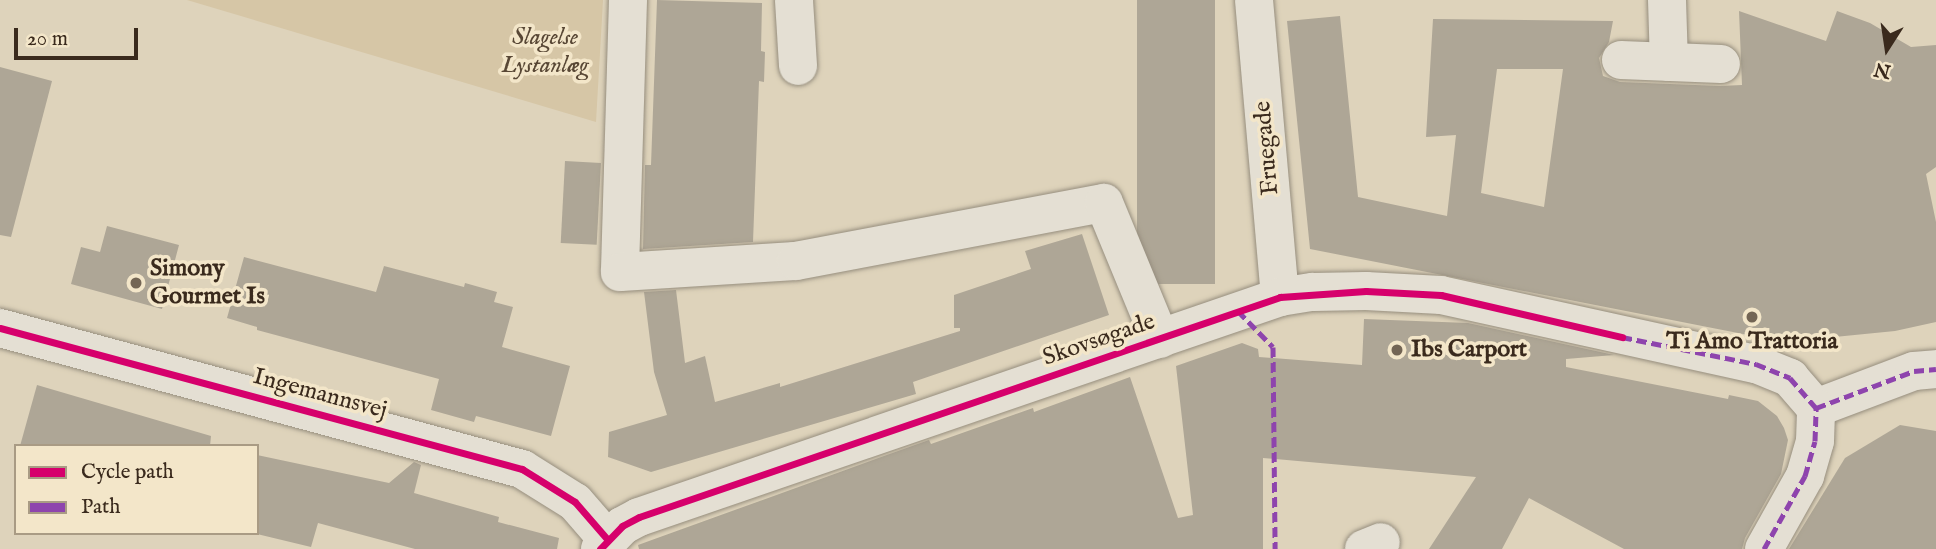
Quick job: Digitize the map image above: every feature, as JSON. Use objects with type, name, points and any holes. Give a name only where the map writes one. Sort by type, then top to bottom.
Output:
[{"type":"street","points":[[628,0],[620,272],[796,261],[1104,203],[1160,340]]},
{"type":"street","points":[[794,0],[798,66]]},
{"type":"street","name":"Fruegade","points":[[1254,0],[1280,297]]},
{"type":"street","points":[[1667,0],[1670,62]]},
{"type":"street","points":[[1621,60],[1721,64]]},
{"type":"street","name":"Skovsøgade","points":[[604,544],[639,517],[1280,297],[1366,291],[1441,296],[1756,364],[1790,378],[1816,408]]},
{"type":"street","name":"Ingemannsvej","points":[[0,328],[522,468],[575,502],[604,544]]},
{"type":"street","points":[[1764,549],[1805,476],[1815,440],[1816,408],[1914,371],[1936,369]]},
{"type":"green space","name":"Slagelse Lystanlæg","points":[[187,0],[603,0],[596,122]]},
{"type":"building","points":[[657,0],[762,3],[761,51],[765,52],[764,82],[759,81],[753,242],[643,249],[645,165],[651,165]]},
{"type":"building","points":[[1137,0],[1215,0],[1215,284],[1137,284]]},
{"type":"building","points":[[1739,11],[1826,41],[1837,11],[1870,23],[1911,47],[1936,45],[1936,167],[1926,174],[1936,222],[1936,322],[1895,331],[1784,342],[1310,249],[1287,21],[1340,16],[1358,197],[1447,216],[1456,135],[1426,137],[1433,19],[1613,21],[1609,42],[1599,58],[1603,76],[1620,82],[1742,85]],"holes":[[[1497,69],[1563,69],[1544,207],[1481,193]]]},
{"type":"building","points":[[0,67],[52,81],[11,237],[0,235]]},
{"type":"building","points":[[565,161],[601,163],[597,245],[561,243]]},
{"type":"building","points":[[107,226],[179,245],[162,309],[71,284],[81,247],[100,252]]},
{"type":"building","points":[[1082,234],[1109,315],[913,382],[916,394],[651,472],[608,457],[609,432],[667,415],[654,372],[644,292],[676,290],[685,363],[705,356],[715,402],[780,383],[780,387],[960,331],[960,328],[954,328],[954,295],[1031,269],[1025,251]]},
{"type":"building","points":[[244,257],[376,292],[384,266],[464,287],[465,283],[497,292],[494,302],[513,307],[502,347],[570,366],[551,436],[476,416],[474,422],[431,410],[439,379],[257,330],[257,327],[227,318]]},
{"type":"building","points":[[1364,319],[1468,323],[1614,355],[1566,359],[1566,367],[1728,399],[1729,395],[1758,401],[1777,416],[1788,440],[1781,474],[1745,538],[1742,549],[1624,549],[1529,498],[1502,549],[1429,549],[1476,477],[1263,458],[1263,549],[639,549],[638,545],[929,440],[931,444],[1033,408],[1034,412],[1130,377],[1178,518],[1193,515],[1176,366],[1242,343],[1258,349],[1259,357],[1362,365]]},
{"type":"building","points":[[37,385],[211,436],[210,444],[21,444]]},
{"type":"building","points":[[1900,425],[1936,431],[1936,549],[1789,549],[1845,458]]},
{"type":"building","points":[[259,455],[389,483],[414,462],[421,465],[414,493],[499,517],[498,522],[559,538],[557,549],[415,549],[318,523],[311,547],[259,534]]},
{"type":"marked path","points":[[1238,311],[1273,347],[1275,549]]},
{"type":"marked path","points":[[1622,337],[1756,364],[1790,378],[1816,408]]},
{"type":"marked path","points":[[1816,408],[1914,371],[1936,369]]},
{"type":"marked path","points":[[1764,549],[1805,476],[1815,441],[1816,408]]},
{"type":"cycle path","points":[[600,549],[622,526],[639,517],[1280,297],[1366,291],[1441,295],[1622,337]]},
{"type":"cycle path","points":[[0,328],[522,469],[575,502],[607,539]]},
{"type":"place","name":"Simony Gourmet Is","points":[[136,283]]},
{"type":"place","name":"Ti Amo Trattoria","points":[[1752,317]]},
{"type":"place","name":"Ibs Carport","points":[[1397,350]]}]
